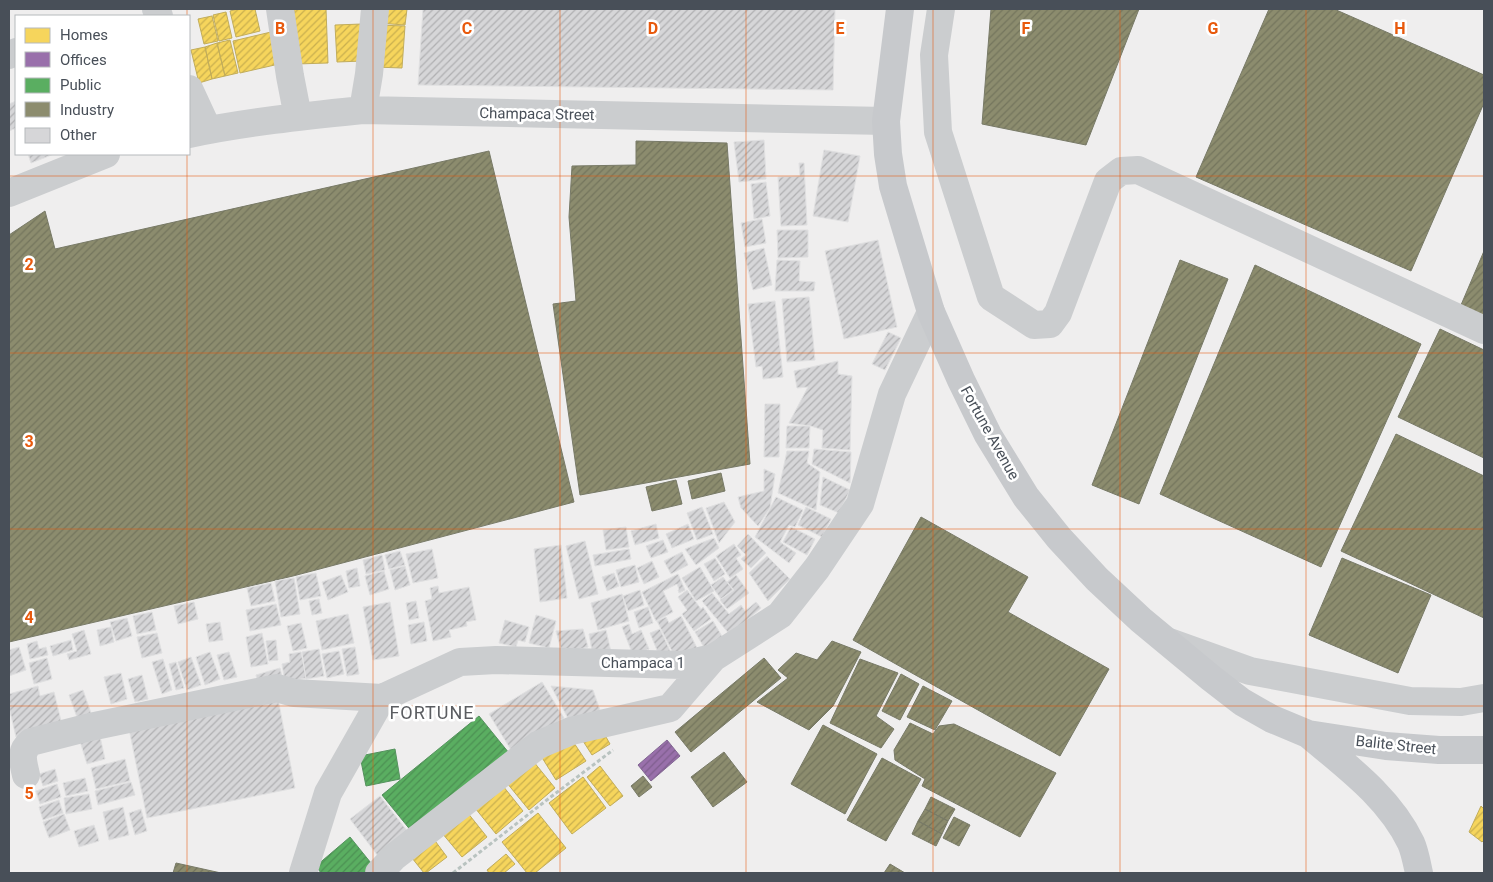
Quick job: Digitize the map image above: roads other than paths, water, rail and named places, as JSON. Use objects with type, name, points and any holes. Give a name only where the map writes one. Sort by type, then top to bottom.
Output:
[{"type":"main road","name":"Fortune Avenue","points":[[900,9],[886,121],[888,154],[893,186],[931,312],[988,435],[1026,497],[1059,538],[1096,579],[1166,642],[1242,702],[1272,719],[1308,734]]},
{"type":"main road","name":"Balite Street","points":[[1308,734],[1386,746],[1439,750],[1484,750]]},
{"type":"main road","points":[[1308,734],[1374,791],[1395,816],[1412,844],[1419,873]]},
{"type":"street","points":[[280,9],[298,117]]},
{"type":"street","points":[[363,110],[376,9]]},
{"type":"street","points":[[941,9],[934,55],[938,132],[991,297],[1034,325],[1050,324],[1058,313],[1108,181],[1121,171],[1138,170],[1484,330]]},
{"type":"street","points":[[190,94],[198,132]]},
{"type":"street","name":"Champaca Street","points":[[198,132],[298,117],[363,110],[886,121]]},
{"type":"street","points":[[9,193],[104,155]]},
{"type":"street","name":"Champaca 1","points":[[382,698],[460,662],[496,660],[682,665],[713,658],[780,615],[817,568],[860,504],[892,394],[931,312]]},
{"type":"street","points":[[1166,642],[1250,671],[1410,701],[1461,702],[1484,698]]},
{"type":"street","points":[[379,873],[394,857],[538,745],[571,731],[670,708],[713,658]]},
{"type":"street","points":[[26,774],[21,755],[25,746],[30,742],[108,723],[277,688],[294,693],[382,698],[328,793],[303,873]]},
{"type":"district","name":"FORTUNE","points":[[432,713]]}]
